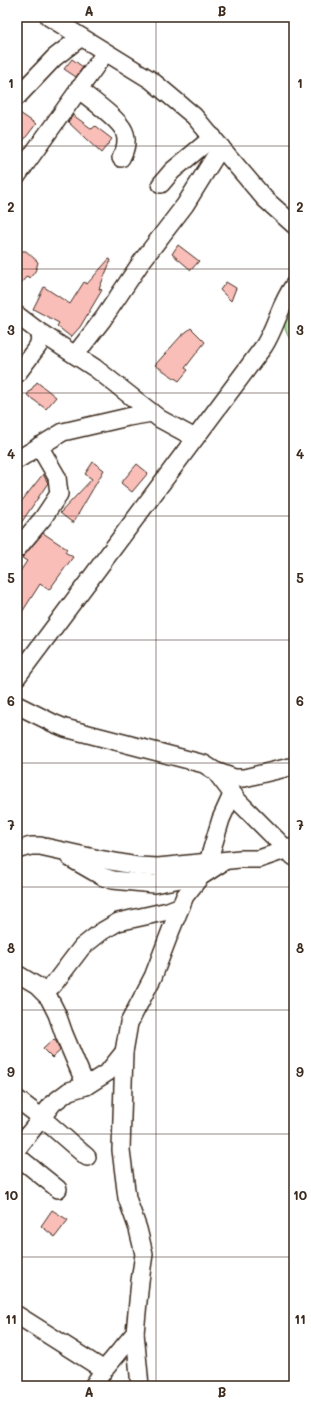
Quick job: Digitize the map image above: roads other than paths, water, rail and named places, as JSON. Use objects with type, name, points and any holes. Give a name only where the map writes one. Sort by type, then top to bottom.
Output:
[{"type":"street","points":[[49,17],[105,53],[151,80],[194,116],[265,199],[294,225]]},
{"type":"street","points":[[17,97],[54,58],[81,37]]},
{"type":"street","points":[[17,176],[105,53]]},
{"type":"street","points":[[78,89],[114,118],[124,130],[126,145],[121,158]]},
{"type":"street","points":[[161,184],[172,171],[217,142]]},
{"type":"street","points":[[75,355],[103,319],[142,261],[185,205],[217,142]]},
{"type":"street","points":[[17,677],[264,346],[274,329],[279,311],[294,285]]},
{"type":"street","points":[[17,315],[38,331],[95,368],[160,419],[195,438]]},
{"type":"street","points":[[17,374],[38,346],[40,339],[38,331]]},
{"type":"street","points":[[17,460],[63,432],[152,413]]},
{"type":"street","points":[[17,549],[43,518],[58,494],[57,477],[39,446]]},
{"type":"street","points":[[17,704],[46,720],[65,728],[198,762],[215,771],[234,778],[244,778],[294,766]]},
{"type":"street","points":[[215,771],[234,795],[265,829],[292,852]]},
{"type":"street","points":[[208,862],[221,819],[231,797],[234,795]]},
{"type":"street","points":[[19,850],[31,846],[40,846],[99,859],[158,867],[227,860],[259,859],[292,852]]},
{"type":"street","points":[[19,850],[42,850],[68,857],[103,877],[113,880],[154,884],[192,877],[200,878]]},
{"type":"street","points":[[140,1386],[135,1333],[144,1254],[138,1229],[127,1198],[121,1150],[124,1052],[129,1023],[153,977],[185,896],[200,878],[227,860]]},
{"type":"street","points":[[44,992],[53,985],[82,946],[101,932],[118,922],[168,911],[181,906]]},
{"type":"street","points":[[17,974],[44,992],[49,998],[86,1086]]},
{"type":"street","points":[[17,1150],[54,1103],[69,1091],[86,1086],[108,1072],[124,1052]]},
{"type":"street","points":[[17,1098],[87,1157]]},
{"type":"street","points":[[17,1156],[58,1189]]},
{"type":"street","points":[[17,1315],[104,1370]]},
{"type":"street","points":[[93,1386],[104,1370],[135,1333]]}]
